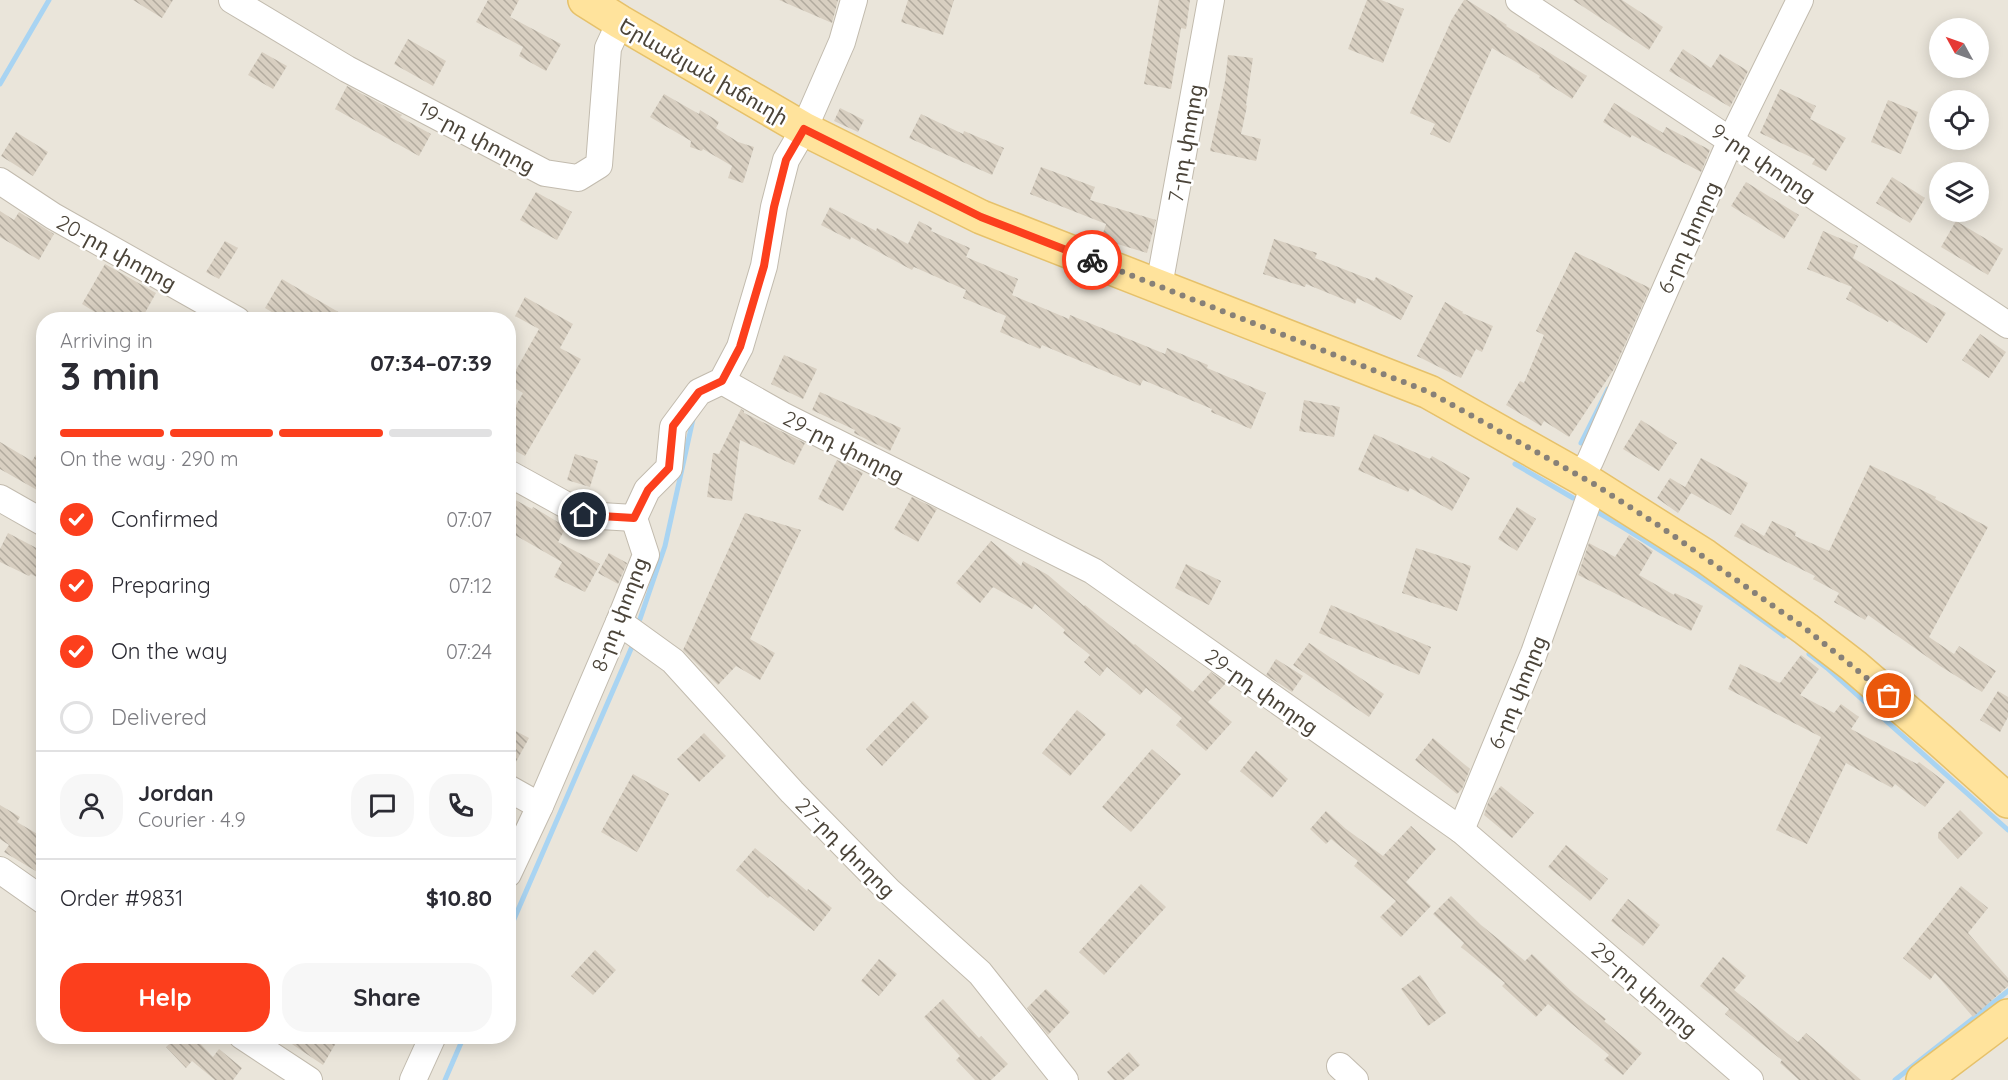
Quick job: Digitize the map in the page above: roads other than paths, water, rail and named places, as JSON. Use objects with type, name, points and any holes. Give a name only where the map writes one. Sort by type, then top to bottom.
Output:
[{"type":"main road","name":"Երևանյան խճուղի","points":[[585,0],[804,129],[981,217],[1429,392],[1587,481],[1706,556],[1854,666],[2008,801]]},
{"type":"main road","points":[[1923,1080],[2008,1016]]},
{"type":"street","name":"19-րդ փողոց","points":[[232,0],[347,69],[545,173],[578,178],[599,165],[608,48],[620,22]]},
{"type":"street","points":[[516,477],[584,515],[634,518],[648,490],[669,468],[673,426],[699,392],[722,381],[740,347],[764,266],[774,207],[786,160],[804,129],[842,42],[854,0]]},
{"type":"street","name":"7-րդ փողոց","points":[[1159,286],[1211,0]]},
{"type":"street","name":"9-րդ փողոց","points":[[1519,0],[2008,325]]},
{"type":"street","name":"6-րդ փողոց","points":[[1461,830],[1534,653],[1587,481],[1590,461],[1731,140],[1800,0]]},
{"type":"street","name":"20-րդ փողոց","points":[[0,182],[53,216],[223,312]]},
{"type":"street","name":"29-րդ փողոց","points":[[722,381],[782,415],[1093,571],[1461,830],[1750,1080]]},
{"type":"street","points":[[0,498],[36,518]]},
{"type":"street","name":"8-րդ փողոց","points":[[516,857],[540,806],[646,555],[634,518]]},
{"type":"street","name":"27-րդ փողոց","points":[[619,622],[673,661],[816,817],[890,892],[980,973],[1065,1080]]},
{"type":"street","points":[[516,792],[540,806]]},
{"type":"street","points":[[0,870],[36,895]]},
{"type":"street","points":[[254,1044],[309,1080]]},
{"type":"street","points":[[413,1080],[429,1044]]},
{"type":"waterway","points":[[0,84],[49,0]]},
{"type":"waterway","points":[[1581,443],[1608,389]]},
{"type":"waterway","points":[[640,619],[665,546],[693,419]]},
{"type":"waterway","points":[[1515,464],[1573,498]]},
{"type":"waterway","points":[[1594,510],[1690,570],[1784,636]]},
{"type":"waterway","points":[[516,915],[634,642]]},
{"type":"waterway","points":[[1809,654],[2008,830]]},
{"type":"waterway","points":[[1895,1080],[2008,991]]},
{"type":"waterway","points":[[445,1080],[461,1044]]}]
